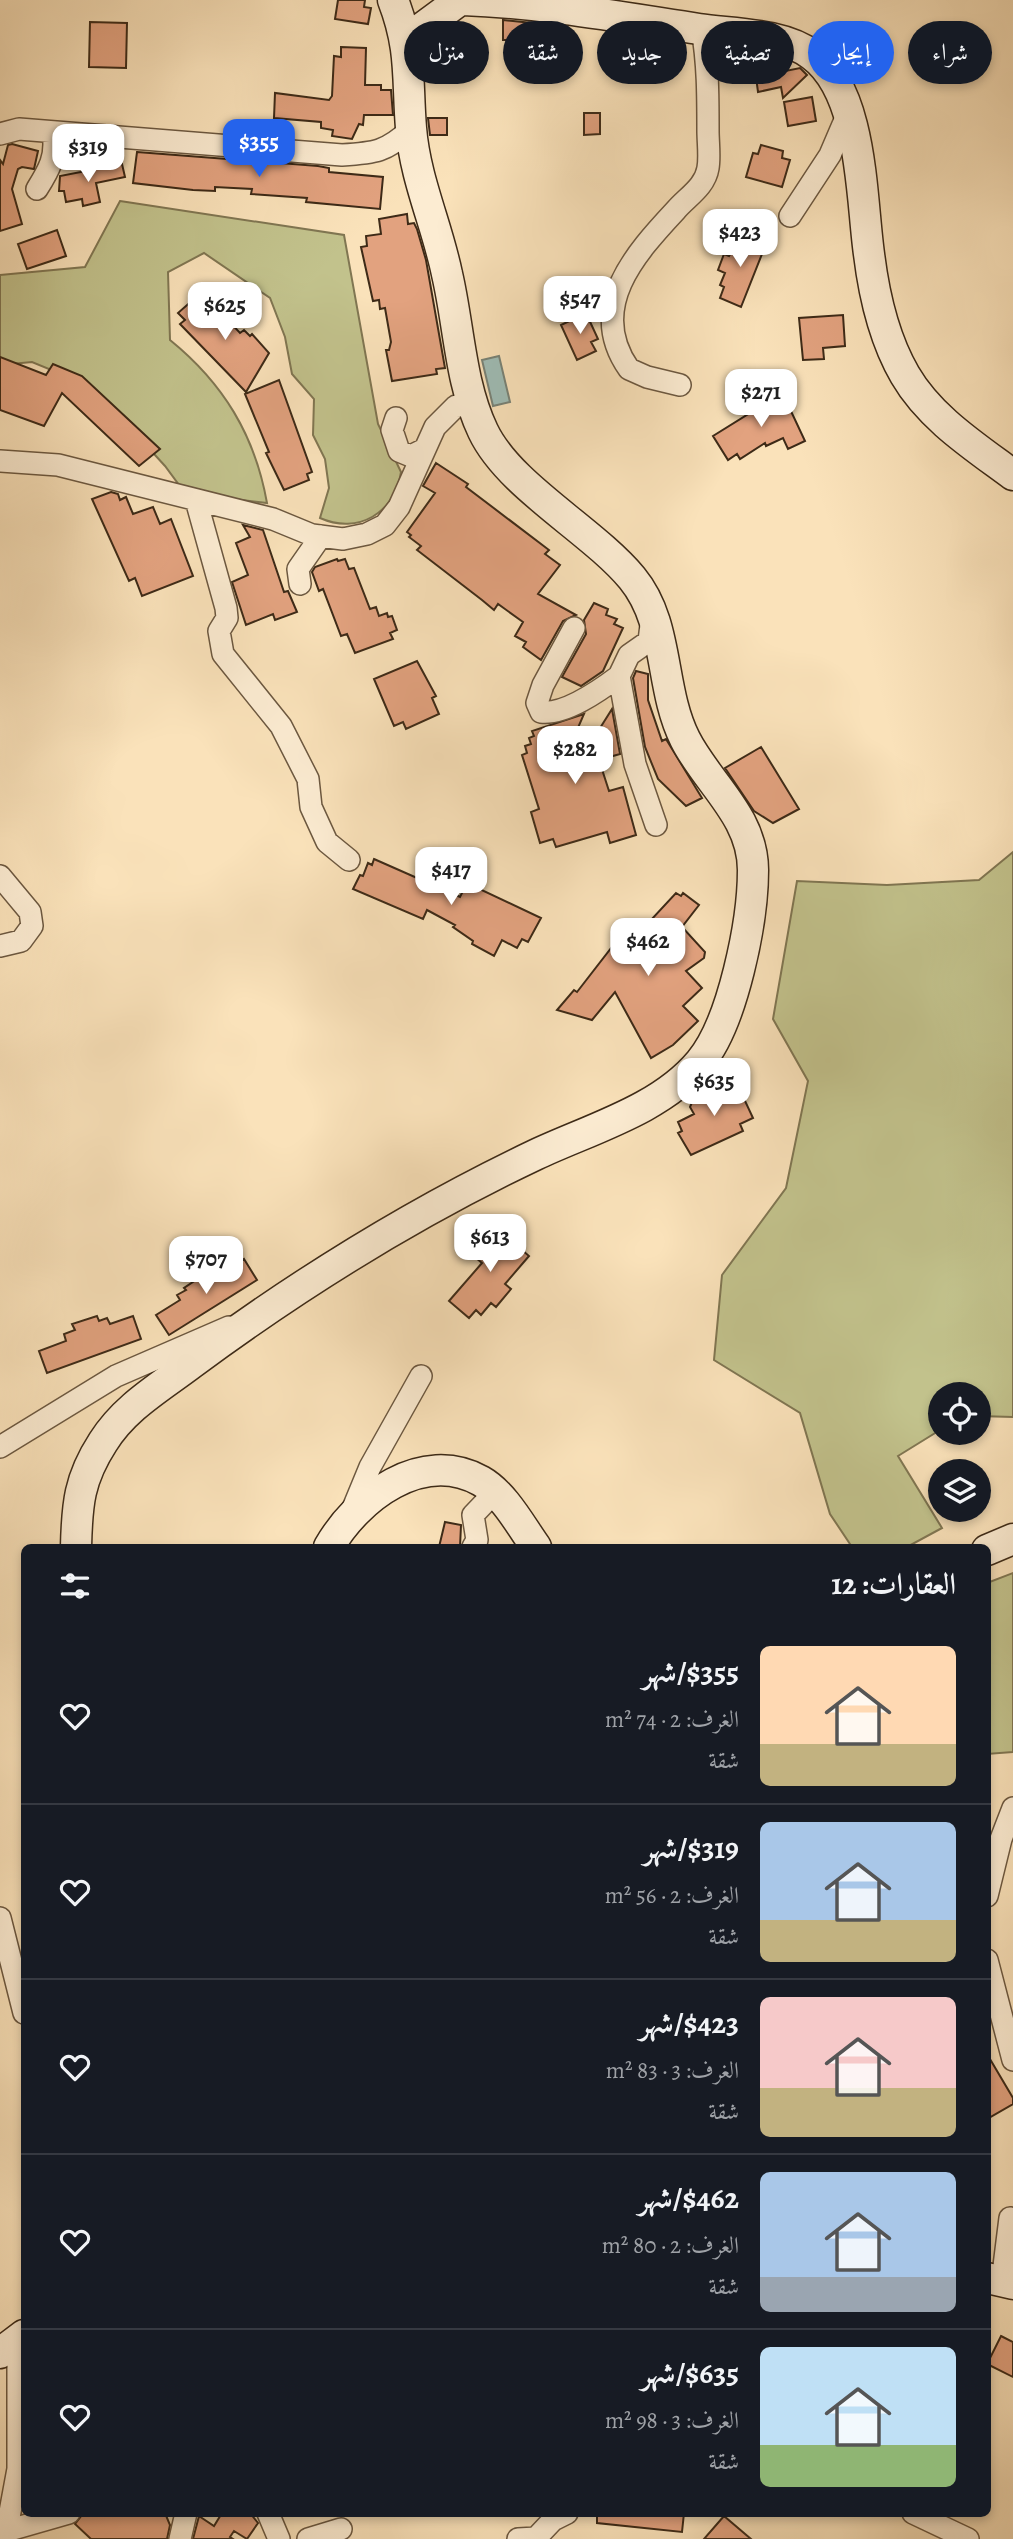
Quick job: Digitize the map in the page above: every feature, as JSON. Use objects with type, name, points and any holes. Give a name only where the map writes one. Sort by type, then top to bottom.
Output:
[{"type":"street","points":[[393,0],[404,31]]},
{"type":"street","points":[[432,21],[461,0],[528,3],[701,29]]},
{"type":"street","points":[[794,47],[810,53],[832,76],[848,113],[860,170],[869,256],[884,329],[892,351],[904,374],[955,432],[1013,475]]},
{"type":"street","points":[[76,1544],[80,1486],[104,1440],[130,1407],[251,1319],[446,1200],[536,1154],[633,1111],[687,1074],[710,1049],[732,999],[752,889],[752,855],[741,823],[686,741],[677,720],[652,611],[629,574],[502,459],[489,443],[473,405],[447,273],[419,177],[411,129],[409,84]]},
{"type":"street","points":[[680,385],[647,377],[629,369],[617,341],[612,302],[619,283],[633,261],[700,186],[708,169],[708,84]]},
{"type":"street","points":[[790,216],[830,155],[848,113]]},
{"type":"street","points":[[0,134],[8,129],[342,155],[376,153],[395,143],[411,129]]},
{"type":"street","points":[[37,189],[51,165],[55,148],[53,133]]},
{"type":"street","points":[[0,461],[58,465],[273,519],[321,537],[343,539],[367,534],[385,525],[399,507],[425,449],[445,414],[456,405],[473,405]]},
{"type":"street","points":[[396,418],[392,430],[398,451],[411,456],[425,449]]},
{"type":"street","points":[[196,500],[226,608],[227,618],[219,631],[223,654],[281,726],[308,779],[311,807],[327,842],[349,860]]},
{"type":"street","points":[[300,584],[298,569],[321,537]]},
{"type":"street","points":[[574,628],[543,685],[537,702],[541,712],[553,713],[571,708],[619,676],[629,654],[649,641],[652,611]]},
{"type":"street","points":[[619,676],[635,764],[656,825]]},
{"type":"street","points":[[0,876],[30,912],[32,926],[21,941],[0,946]]},
{"type":"street","points":[[0,1447],[116,1376],[251,1319]]},
{"type":"street","points":[[331,1544],[350,1515],[370,1467],[421,1376]]},
{"type":"street","points":[[350,1515],[382,1490],[407,1477],[428,1472],[465,1476],[481,1481],[494,1493],[534,1544]]},
{"type":"street","points":[[475,1544],[477,1541],[473,1516],[494,1493]]},
{"type":"street","points":[[991,1548],[1013,1539]]},
{"type":"street","points":[[991,1880],[1001,1839],[1013,1808]]},
{"type":"street","points":[[0,1918],[21,2001]]},
{"type":"street","points":[[991,1975],[1013,2060]]},
{"type":"street","points":[[1001,2282],[1010,2218]]},
{"type":"street","points":[[14,2344],[18,2469],[6,2535],[58,2517]]},
{"type":"street","points":[[180,2539],[185,2517]]},
{"type":"street","points":[[270,2517],[279,2539]]},
{"type":"street","points":[[518,2539],[536,2538],[559,2517]]},
{"type":"street","points":[[921,2517],[968,2539]]},
{"type":"street","points":[[308,2539],[341,2529]]},
{"type":"green space","points":[[120,201],[344,235],[378,424],[401,472],[391,499],[383,509],[361,522],[348,524],[320,518],[329,488],[325,459],[313,435],[314,399],[292,374],[285,337],[270,298],[204,253],[168,272],[170,340],[206,374],[234,412],[254,455],[267,503],[185,493],[165,466],[93,387],[32,362],[0,365],[0,275],[85,267]]},
{"type":"green space","points":[[1013,852],[1013,1417],[991,1416],[991,1382],[928,1382],[928,1437],[898,1456],[928,1505],[928,1522],[938,1522],[942,1528],[913,1544],[850,1544],[830,1514],[800,1413],[714,1360],[722,1275],[786,1188],[808,1081],[773,1019],[797,881],[887,885],[979,880]]},
{"type":"green space","points":[[1013,1573],[1013,1752],[991,1754],[991,1581]]},
{"type":"water","points":[[499,356],[510,402],[493,406],[482,360]]},
{"type":"building","points":[[338,0],[365,0],[364,7],[371,8],[368,24],[335,19]]},
{"type":"building","points":[[90,22],[127,23],[126,68],[89,67]]},
{"type":"building","points":[[341,47],[366,48],[365,85],[381,85],[381,90],[391,90],[393,115],[364,115],[363,125],[359,124],[352,139],[332,136],[333,130],[321,128],[321,122],[274,118],[275,93],[329,100],[332,96],[334,56],[341,57]]},
{"type":"building","points":[[800,68],[807,75],[783,98],[781,87],[758,92],[757,84],[794,84],[794,69]]},
{"type":"building","points":[[812,97],[816,121],[788,126],[784,102]]},
{"type":"building","points":[[584,113],[600,113],[600,134],[584,135]]},
{"type":"building","points":[[428,118],[447,118],[447,135],[430,135]]},
{"type":"building","points":[[8,145],[38,151],[34,169],[18,169],[12,189],[22,224],[0,231],[0,160],[3,164]]},
{"type":"building","points":[[761,145],[783,151],[782,158],[790,160],[782,187],[746,177],[753,153],[758,154]]},
{"type":"building","points":[[137,152],[318,166],[329,168],[329,172],[383,177],[380,209],[306,202],[307,198],[251,194],[252,189],[215,187],[215,191],[193,190],[133,183]]},
{"type":"building","points":[[122,164],[125,177],[96,183],[100,202],[83,206],[82,199],[66,202],[64,191],[59,191],[60,176]]},
{"type":"building","points":[[407,214],[408,224],[414,223],[417,229],[426,260],[445,368],[436,369],[437,374],[392,381],[386,350],[389,350],[391,342],[385,308],[380,309],[379,300],[373,301],[361,247],[367,246],[366,236],[381,234],[379,219]]},
{"type":"building","points":[[751,229],[764,234],[757,252],[762,254],[741,307],[720,298],[724,287],[720,285],[725,273],[718,270],[724,254],[729,256],[738,242],[744,245]]},
{"type":"building","points":[[57,230],[66,256],[27,269],[18,244]]},
{"type":"building","points":[[195,298],[204,307],[210,301],[240,333],[244,330],[250,336],[252,334],[269,353],[246,392],[180,324],[185,320],[178,313]]},
{"type":"building","points":[[586,313],[598,339],[591,342],[596,351],[577,360],[561,325]]},
{"type":"building","points":[[843,315],[845,346],[823,348],[824,359],[803,360],[799,318]]},
{"type":"building","points":[[0,357],[46,375],[53,364],[82,376],[160,449],[139,466],[62,393],[44,426],[0,410]]},
{"type":"building","points":[[279,380],[312,472],[307,474],[309,480],[284,490],[266,453],[269,452],[245,394]]},
{"type":"building","points":[[782,392],[805,441],[788,449],[783,438],[766,446],[765,443],[740,459],[737,454],[728,460],[713,436],[753,411],[751,406]]},
{"type":"building","points":[[436,463],[468,484],[466,487],[549,550],[545,554],[560,565],[538,594],[576,615],[563,621],[541,660],[523,647],[526,642],[515,636],[523,622],[498,604],[494,610],[417,550],[421,546],[409,537],[411,535],[407,532],[435,493],[423,486]]},
{"type":"building","points":[[111,492],[118,494],[120,500],[126,497],[133,514],[153,507],[160,524],[171,519],[193,576],[142,596],[135,578],[129,581],[92,499]]},
{"type":"building","points":[[243,525],[263,530],[284,592],[288,591],[297,612],[275,620],[273,614],[246,625],[232,582],[248,575],[236,543],[250,537]]},
{"type":"building","points":[[345,559],[349,569],[354,568],[370,609],[376,607],[379,616],[387,613],[388,617],[392,616],[397,630],[390,633],[393,639],[355,653],[347,634],[341,636],[323,589],[319,591],[312,572],[315,567]]},
{"type":"building","points":[[594,603],[608,609],[606,615],[617,619],[614,624],[623,628],[603,671],[581,686],[562,677],[586,634],[584,620]]},
{"type":"building","points":[[417,661],[436,696],[432,698],[439,714],[406,729],[403,722],[394,726],[374,679]]},
{"type":"building","points":[[636,671],[648,674],[648,700],[662,741],[666,739],[702,798],[686,806],[658,779],[645,747],[633,678]]},
{"type":"building","points":[[612,709],[620,754],[599,760],[609,791],[623,787],[636,835],[610,843],[607,832],[556,847],[553,839],[540,843],[531,812],[539,809],[522,755],[527,753],[525,746],[531,744],[529,738],[534,736],[532,731],[584,714],[567,753],[580,760]]},
{"type":"building","points":[[761,747],[799,809],[773,823],[754,811],[725,768]]},
{"type":"building","points":[[374,859],[460,897],[467,883],[541,918],[528,942],[522,939],[517,948],[502,940],[494,956],[472,944],[473,941],[453,927],[455,925],[427,910],[423,919],[353,889],[360,875],[363,876],[368,863],[372,865]]},
{"type":"building","points":[[676,893],[681,896],[683,893],[699,905],[682,927],[705,952],[704,958],[686,971],[702,988],[683,1006],[698,1021],[673,1045],[651,1058],[615,992],[592,1020],[557,1010],[574,990],[577,992],[629,925],[639,933]]},
{"type":"building","points":[[723,1082],[728,1093],[739,1088],[753,1118],[740,1124],[743,1131],[691,1155],[678,1133],[682,1131],[678,1122],[694,1114],[690,1107],[695,1095]]},
{"type":"building","points":[[496,1219],[505,1229],[507,1237],[529,1256],[505,1284],[511,1289],[496,1307],[491,1303],[481,1315],[476,1310],[469,1318],[449,1301],[482,1263],[476,1258],[488,1244],[489,1232]]},
{"type":"building","points":[[244,1259],[257,1280],[169,1335],[156,1315],[180,1300],[177,1295],[186,1290],[184,1288],[208,1272],[210,1276],[217,1271],[219,1275]]},
{"type":"building","points":[[97,1316],[99,1321],[107,1318],[110,1324],[133,1316],[141,1339],[47,1373],[39,1351],[66,1341],[64,1334],[75,1330],[72,1324]]},
{"type":"building","points":[[445,1522],[461,1525],[460,1544],[440,1544]]},
{"type":"building","points":[[991,2061],[1013,2098],[1013,2104],[991,2117]]},
{"type":"building","points":[[1001,2336],[1013,2342],[1013,2377],[991,2366],[991,2356]]},
{"type":"building","points":[[80,2517],[167,2517],[170,2525],[167,2539],[91,2539],[75,2524]]},
{"type":"building","points":[[199,2517],[214,2526],[220,2517],[253,2517],[258,2523],[247,2539],[234,2531],[230,2537],[233,2539],[193,2539]]},
{"type":"building","points":[[597,2517],[684,2517],[682,2532],[597,2523]]},
{"type":"building","points":[[725,2517],[751,2539],[704,2539]]}]
